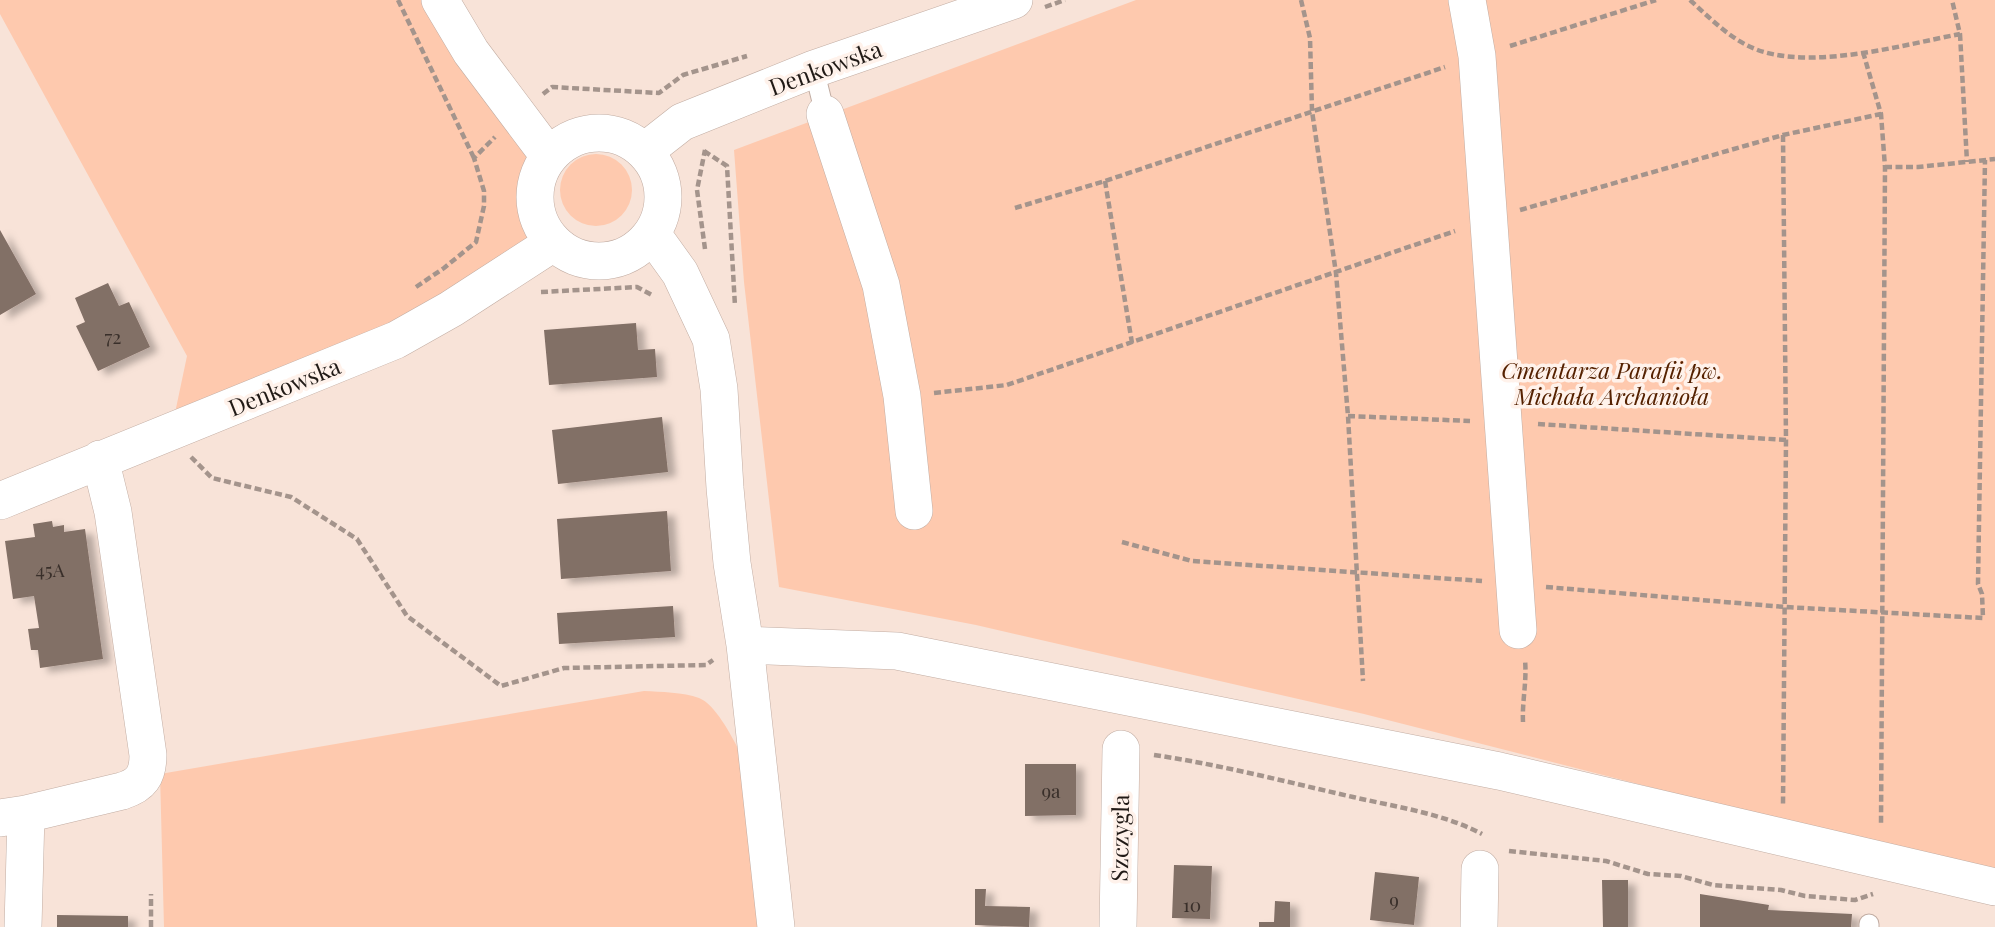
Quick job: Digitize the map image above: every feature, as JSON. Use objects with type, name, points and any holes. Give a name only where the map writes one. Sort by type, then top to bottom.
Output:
[{"type":"street","points":[[440,0],[471,52],[549,156]]},
{"type":"street","name":"Denkowska","points":[[645,152],[682,122],[814,69],[1014,0]]},
{"type":"street","points":[[1467,0],[1477,56],[1518,630]]},
{"type":"street","points":[[825,114],[881,285],[902,396],[914,511]]},
{"type":"street","points":[[605,133],[626,138],[645,152],[658,170],[664,191],[662,214],[652,234],[636,250],[616,260],[593,262],[572,256],[553,243],[540,225],[534,203],[536,181],[549,156],[562,144],[582,134],[605,133]]},
{"type":"street","points":[[652,234],[680,273],[711,339],[719,388],[732,563],[746,645],[776,927]]},
{"type":"street","name":"Denkowska","points":[[0,501],[396,340],[451,309],[553,243]]},
{"type":"street","points":[[23,927],[13,816],[135,786],[148,771],[148,755],[115,526],[100,459]]},
{"type":"street","points":[[746,645],[897,651],[1499,771],[1995,887]]},
{"type":"street","name":"Szczygla","points":[[1118,927],[1121,749]]},
{"type":"street","points":[[1479,927],[1482,852]]},
{"type":"lane","points":[[814,69],[825,114]]},
{"type":"path","points":[[398,0],[474,158],[484,191],[484,206],[476,242],[409,291]]},
{"type":"path","points":[[1301,0],[1310,38],[1312,111],[1336,273],[1348,416],[1363,681]]},
{"type":"path","points":[[1015,208],[1656,0]]},
{"type":"path","points":[[1690,0],[1724,31],[1763,52],[1804,58],[1863,52],[1960,34]]},
{"type":"path","points":[[1952,0],[1960,34],[1967,162]]},
{"type":"path","points":[[1863,52],[1881,114],[1885,167],[1881,836]]},
{"type":"path","points":[[474,158],[518,114],[552,87],[659,93],[683,75],[756,54]]},
{"type":"path","points":[[902,396],[1007,385],[1490,219],[1783,135],[1881,114]]},
{"type":"path","points":[[1780,837],[1783,820],[1786,440],[1783,135]]},
{"type":"path","points":[[704,152],[727,166],[736,316]]},
{"type":"path","points":[[1885,167],[1918,167],[1995,159]]},
{"type":"path","points":[[1983,618],[1982,594],[1978,584],[1985,160]]},
{"type":"path","points":[[1105,181],[1132,343]]},
{"type":"path","points":[[1348,416],[1504,422],[1786,440]]},
{"type":"path","points":[[171,432],[180,446],[212,478],[291,497],[356,539],[407,616],[501,686],[564,668],[706,666]]},
{"type":"path","points":[[1518,630],[1524,643],[1527,680],[1522,702],[1523,722]]},
{"type":"path","points":[[1121,749],[1226,767],[1463,824],[1487,859],[1500,851],[1531,852],[1606,861],[1648,874],[1681,876],[1713,885],[1781,890],[1805,896],[1855,900],[1879,892]]},
{"type":"path","points":[[151,894],[151,927]]},
{"type":"green space","points":[[0,0],[440,0],[549,156],[538,180],[534,200],[539,220],[553,243],[171,432],[187,356],[0,14]]},
{"type":"green space","name":"Cmentarza Parafii pw. Michała Archanioła","points":[[1136,0],[1995,0],[1995,875],[1364,714],[976,625],[779,587],[744,282],[734,150]]},
{"type":"green space","points":[[596,154],[616,160],[626,170],[632,190],[626,210],[616,220],[596,226],[576,220],[566,210],[560,190],[566,170],[576,160]]},
{"type":"green space","points":[[644,691],[686,695],[705,701],[722,721],[739,750],[759,927],[164,927],[160,774]]},
{"type":"building","points":[[0,230],[36,294],[0,315]]},
{"type":"building","points":[[108,283],[119,306],[129,302],[150,347],[98,371],[76,326],[85,322],[75,298]]},
{"type":"building","points":[[636,323],[638,350],[655,349],[657,377],[549,385],[544,330]]},
{"type":"building","points":[[662,417],[668,472],[558,484],[552,430]]},
{"type":"building","points":[[667,511],[671,571],[561,579],[557,519]]},
{"type":"building","points":[[52,521],[53,527],[64,525],[64,532],[85,529],[103,659],[40,668],[38,650],[31,650],[28,629],[39,628],[34,596],[13,599],[5,541],[35,537],[33,524]]},
{"type":"building","points":[[673,606],[675,637],[559,644],[557,613]]},
{"type":"building","points":[[1025,764],[1076,764],[1076,815],[1025,816]]},
{"type":"building","points":[[1174,865],[1212,866],[1210,919],[1172,918]]},
{"type":"building","points":[[1375,872],[1419,877],[1414,925],[1370,920]]},
{"type":"building","points":[[1602,880],[1628,880],[1628,927],[1603,927]]},
{"type":"building","points":[[975,889],[986,889],[985,906],[1030,907],[1029,927],[975,925]]},
{"type":"building","points":[[1700,894],[1769,905],[1768,910],[1852,914],[1851,927],[1700,927]]},
{"type":"building","points":[[1275,901],[1290,902],[1290,927],[1259,927],[1259,922],[1274,922]]},
{"type":"building","points":[[57,915],[128,916],[128,927],[57,927]]}]
